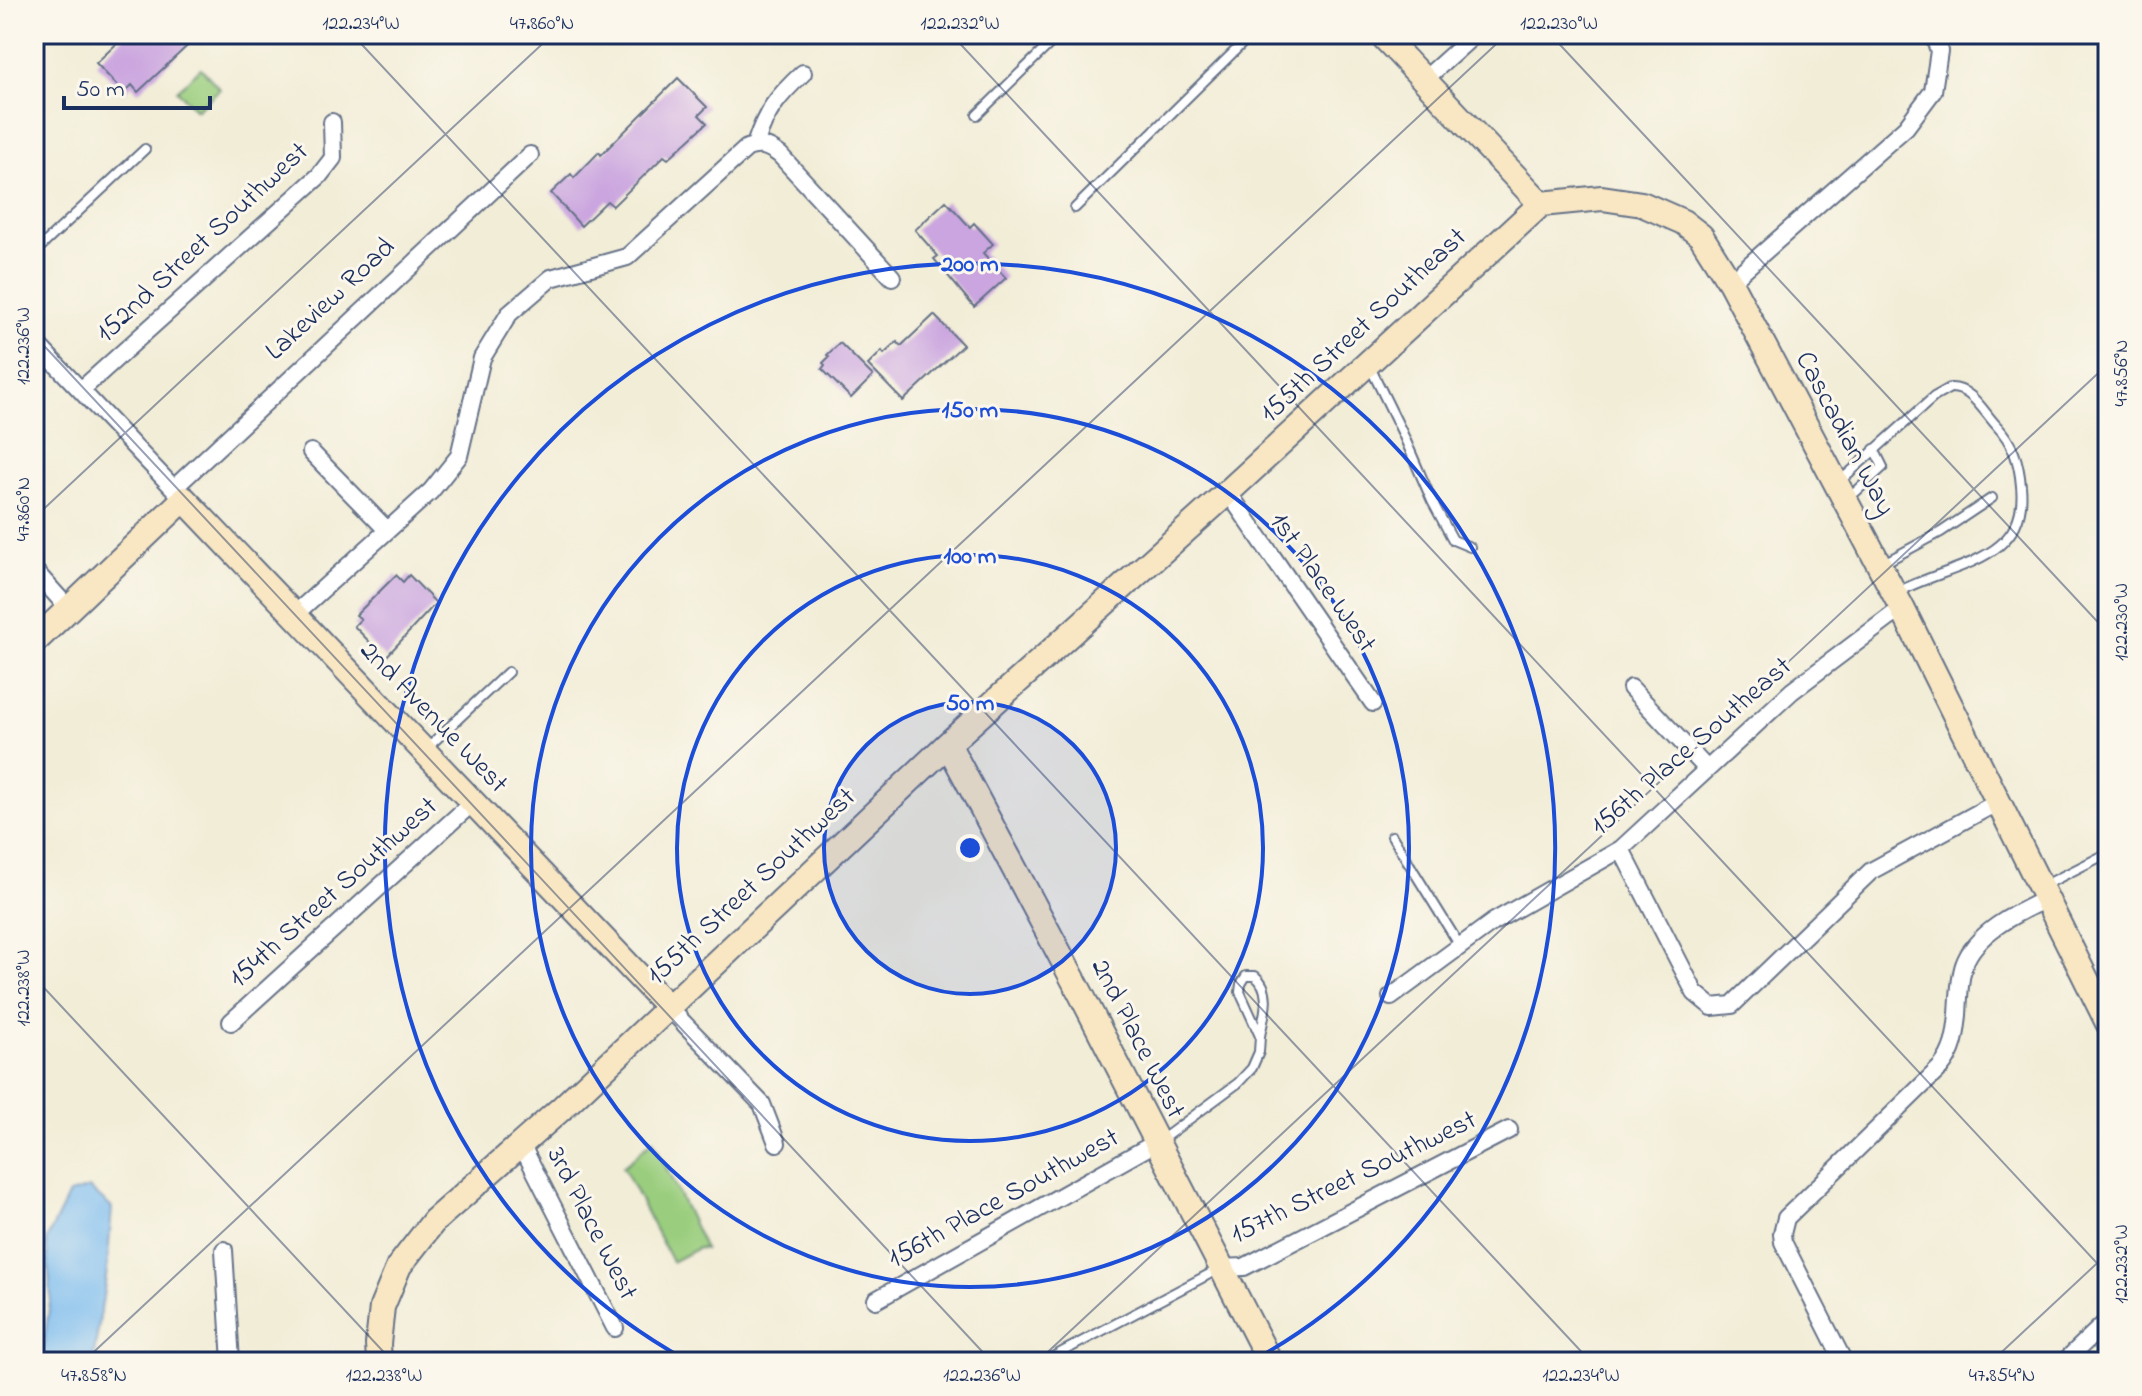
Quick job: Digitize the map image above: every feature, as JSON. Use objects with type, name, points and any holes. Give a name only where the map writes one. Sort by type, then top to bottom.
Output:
[{"type":"street","points":[[1381,34],[1541,204]]},
{"type":"street","points":[[1425,79],[1475,34]]},
{"type":"street","points":[[1730,282],[1906,127],[1933,91],[1939,51],[1933,34]]},
{"type":"street","points":[[755,145],[769,109],[803,73]]},
{"type":"street","name":"152nd Street Southwest","points":[[81,390],[319,176],[333,158],[332,122]]},
{"type":"street","points":[[294,615],[431,491],[459,456],[482,358],[509,314],[551,278],[627,257],[747,148],[769,146],[780,155],[892,277]]},
{"type":"street","name":"Lakeview Road","points":[[34,642],[179,493],[530,155]]},
{"type":"street","name":"Cascadian Way","points":[[1541,204],[1602,198],[1642,204],[1683,222],[1701,236],[1730,282],[1880,566],[2108,1023]]},
{"type":"street","name":"155th Street Southeast","points":[[1228,492],[1541,204]]},
{"type":"street","name":"2nd Avenue West","points":[[34,341],[762,1104],[777,1143]]},
{"type":"street","points":[[311,452],[387,530]]},
{"type":"street","name":"1st Place West","points":[[1228,492],[1373,703]]},
{"type":"street","name":"155th Street Southwest","points":[[379,1362],[382,1307],[399,1266],[434,1221],[562,1108],[948,744],[1228,492]]},
{"type":"street","points":[[34,570],[69,609]]},
{"type":"street","name":"156th Place Southeast","points":[[1391,997],[1493,922],[1621,849],[1792,691],[1898,601]]},
{"type":"street","points":[[1631,688],[1707,769]]},
{"type":"street","name":"2nd Place West","points":[[948,744],[1270,1362]]},
{"type":"street","name":"154th Street Southwest","points":[[231,1022],[472,803]]},
{"type":"street","points":[[1621,849],[1695,993],[1712,1007],[1732,1005],[1871,871],[1996,803]]},
{"type":"street","points":[[1844,1362],[1783,1242],[1783,1224],[1790,1213],[1948,1058],[1955,1040],[1962,973],[1974,947],[2041,894]]},
{"type":"street","name":"157th Street Southwest","points":[[1221,1268],[1244,1267],[1509,1130]]},
{"type":"street","name":"156th Place Southwest","points":[[876,1300],[1157,1142]]},
{"type":"street","name":"3rd Place West","points":[[521,1144],[615,1328]]},
{"type":"street","points":[[224,1250],[231,1362]]},
{"type":"street","points":[[2064,1362],[2108,1320]]},
{"type":"lane","points":[[977,115],[1060,34]]},
{"type":"lane","points":[[1075,208],[1252,34]]},
{"type":"lane","points":[[34,253],[145,149]]},
{"type":"lane","points":[[1368,363],[1453,540],[1470,547]]},
{"type":"lane","points":[[1841,492],[1874,449],[1943,391],[1959,387],[2009,438],[2020,475],[2022,495],[2017,525],[2009,537],[1995,552],[1975,562],[1912,584],[1898,601]]},
{"type":"lane","points":[[1841,492],[1883,467],[1874,449]]},
{"type":"lane","points":[[1880,566],[1941,532],[1992,498]]},
{"type":"lane","points":[[424,751],[508,672]]},
{"type":"lane","points":[[1392,836],[1460,946]]},
{"type":"lane","points":[[2041,894],[2108,853]]},
{"type":"lane","points":[[1157,1142],[1178,1130],[1252,1068],[1259,1052],[1266,989],[1255,976],[1246,976],[1240,992],[1260,1036]]},
{"type":"lane","points":[[1043,1362],[1221,1268]]},
{"type":"green space","points":[[201,68],[220,89],[196,110],[177,90]]},
{"type":"green space","points":[[653,1140],[705,1249],[698,1248],[672,1262],[623,1167]]},
{"type":"water","points":[[89,1188],[112,1208],[107,1271],[93,1362],[41,1362],[51,1296],[46,1241],[69,1194]]},
{"type":"building","points":[[127,34],[200,34],[138,92],[132,85],[124,93],[96,63]]},
{"type":"building","points":[[678,78],[707,107],[699,115],[707,123],[668,159],[664,156],[613,206],[607,201],[581,226],[551,193],[571,174],[574,178],[599,152],[601,155]]},
{"type":"building","points":[[946,201],[970,227],[974,223],[993,244],[983,253],[1006,278],[974,307],[934,259],[938,256],[915,230]]},
{"type":"building","points":[[934,315],[963,345],[903,401],[868,365],[897,342],[901,346]]},
{"type":"building","points":[[840,343],[873,376],[851,398],[822,369],[829,357],[827,355]]},
{"type":"building","points":[[396,575],[403,582],[409,575],[436,603],[385,658],[354,626],[361,619],[356,615]]}]
